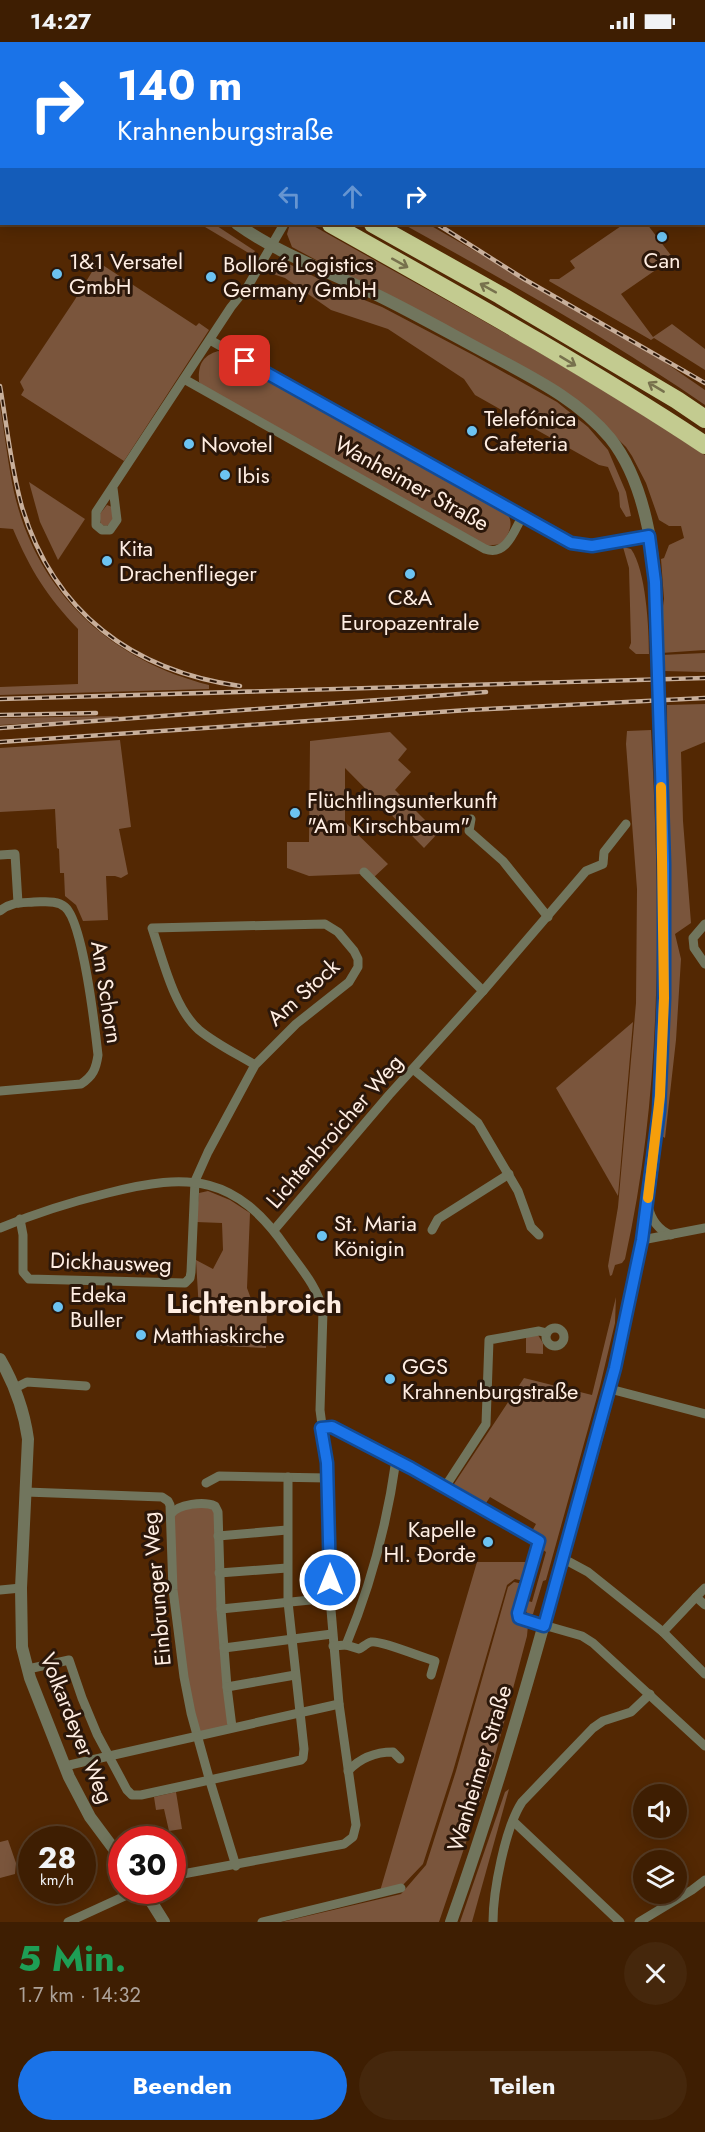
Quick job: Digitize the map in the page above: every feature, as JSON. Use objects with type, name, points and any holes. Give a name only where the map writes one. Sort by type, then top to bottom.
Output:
[{"type":"highway","points":[[333,225],[490,313],[663,417],[705,446]]},
{"type":"highway","points":[[375,225],[500,295],[705,419]]},
{"type":"street","name":"Wanheimer Straße","points":[[239,225],[272,244],[394,303],[569,400],[601,428],[622,456],[639,493],[649,536],[655,582],[664,864],[664,998],[660,1096],[642,1240],[610,1389],[544,1626],[509,1746],[451,1922]]},
{"type":"street","points":[[113,488],[248,286],[283,225]]},
{"type":"street","points":[[210,340],[522,517]]},
{"type":"street","name":"Wanheimer Straße","points":[[184,379],[485,549],[494,551],[504,547],[522,517],[564,540],[584,545],[609,544],[649,536]]},
{"type":"street","points":[[471,819],[469,831],[503,861],[548,917]]},
{"type":"street","name":"Lichtenbroicher Weg","points":[[0,1228],[65,1203],[166,1181],[195,1181],[224,1191],[246,1203],[254,1208],[274,1230],[586,871],[603,864],[604,852],[626,824]]},
{"type":"street","points":[[0,855],[15,855],[18,903]]},
{"type":"street","points":[[364,872],[483,991]]},
{"type":"street","name":"Am Schorn","points":[[0,911],[11,904],[57,902],[64,905],[71,913],[82,954],[98,1055],[96,1069],[88,1080],[81,1084],[0,1091]]},
{"type":"street","name":"Am Stock","points":[[195,1181],[199,1167],[255,1065],[296,1024],[349,982],[358,967],[358,959],[354,951],[332,927],[317,923],[152,928],[184,1012],[196,1028],[255,1065]]},
{"type":"street","points":[[705,924],[693,938],[694,948],[705,964]]},
{"type":"street","points":[[413,1069],[478,1123],[510,1174],[519,1191],[531,1227],[539,1235]]},
{"type":"street","points":[[432,1230],[438,1219],[510,1174]]},
{"type":"street","name":"Dickhausweg","points":[[20,1219],[23,1235],[23,1272],[29,1279],[182,1284],[188,1281],[191,1272],[195,1181]]},
{"type":"street","points":[[647,1202],[654,1221],[663,1231],[671,1235]]},
{"type":"street","points":[[642,1240],[705,1228]]},
{"type":"street","points":[[186,1874],[344,1844],[353,1837],[357,1825],[339,1704],[332,1634],[328,1478],[320,1410],[323,1311],[312,1282],[274,1230]]},
{"type":"street","points":[[445,1487],[486,1424],[489,1340],[540,1331],[547,1333]]},
{"type":"street","name":"Volkardeyer Weg","points":[[0,1359],[15,1388],[25,1419],[28,1439],[21,1588],[22,1647],[28,1669],[65,1766],[84,1808],[108,1844]]},
{"type":"street","points":[[15,1388],[27,1382],[86,1386]]},
{"type":"street","points":[[610,1389],[705,1414]]},
{"type":"street","points":[[321,1428],[337,1429],[539,1541],[518,1613],[519,1618],[582,1636],[593,1643],[705,1746]]},
{"type":"street","points":[[346,1645],[370,1583],[390,1500],[396,1460]]},
{"type":"street","points":[[206,1483],[219,1476],[328,1478]]},
{"type":"street","points":[[28,1669],[69,1660],[82,1698],[107,1755],[132,1795],[141,1795],[209,1778],[301,1760],[303,1749],[288,1602],[288,1477]]},
{"type":"street","name":"Einbrunger Weg","points":[[26,1492],[162,1497],[171,1505],[174,1604],[184,1677],[197,1735],[236,1866]]},
{"type":"street","points":[[171,1514],[178,1508],[208,1503],[218,1512],[221,1610],[232,1727]]},
{"type":"street","points":[[218,1536],[287,1530]]},
{"type":"street","points":[[562,1558],[588,1572],[663,1632],[705,1674]]},
{"type":"street","points":[[219,1573],[287,1568]]},
{"type":"street","points":[[0,1590],[21,1588]]},
{"type":"street","points":[[663,1632],[705,1588]]},
{"type":"street","points":[[696,1597],[705,1605]]},
{"type":"street","points":[[221,1610],[330,1598]]},
{"type":"street","points":[[224,1648],[332,1634]]},
{"type":"street","points":[[333,1646],[346,1645],[359,1649],[372,1642],[383,1642],[406,1653],[435,1661],[431,1676]]},
{"type":"street","points":[[227,1687],[295,1675]]},
{"type":"street","points":[[493,1922],[494,1896],[513,1821],[522,1802],[593,1728],[603,1721],[631,1712],[650,1694]]},
{"type":"street","points":[[65,1766],[339,1704]]},
{"type":"street","points":[[348,1771],[359,1761],[376,1754],[393,1752],[400,1759]]},
{"type":"street","points":[[513,1821],[620,1922]]},
{"type":"street","points":[[639,1922],[705,1880]]},
{"type":"street","points":[[262,1922],[401,1888]]},
{"type":"street","points":[[68,1922],[108,1904]]},
{"type":"street","points":[[153,1904],[164,1922]]},
{"type":"shaded area","points":[[202,225],[216,225],[255,251],[252,255]]},
{"type":"shaded area","points":[[290,225],[312,225],[559,364],[705,455],[705,650],[661,653],[661,620],[664,599],[661,559],[664,558],[669,545],[684,538],[681,526],[669,526],[659,520],[646,483],[626,447],[593,415],[292,247],[287,234]]},
{"type":"shaded area","points":[[405,225],[430,225],[644,348],[705,390],[705,405],[594,333]]},
{"type":"shaded area","points":[[623,225],[648,225],[673,258],[621,294],[653,337],[672,324],[705,349],[705,370],[654,338],[651,340],[549,281],[559,279],[575,268],[570,261]]},
{"type":"shaded area","points":[[98,262],[196,326],[199,323],[209,330],[124,461],[21,395],[24,390],[20,382]]},
{"type":"shaded area","points":[[271,264],[289,264],[349,294],[382,307],[557,402],[588,427],[608,450],[626,492],[631,516],[626,517],[620,507],[619,493],[608,467],[599,465],[475,395],[464,379],[388,329],[331,310],[285,278],[267,272]]},
{"type":"shaded area","points":[[218,351],[505,510],[511,523],[502,544],[485,546],[202,385],[199,382],[200,366],[208,356]]},
{"type":"shaded area","points":[[0,406],[14,492],[25,528],[40,561],[60,591],[83,617],[110,640],[173,674],[209,685],[209,689],[0,695],[0,687],[78,684],[78,629],[40,582],[13,529],[0,528]]},
{"type":"shaded area","points":[[29,482],[85,519],[58,560],[40,522]]},
{"type":"shaded area","points":[[107,505],[112,507],[113,519],[105,526],[101,524],[99,515]]},
{"type":"shaded area","points":[[623,547],[631,549],[640,571],[647,615],[649,654],[636,654],[629,648],[631,643],[629,568]]},
{"type":"shaded area","points":[[705,653],[705,672],[662,671],[661,655]]},
{"type":"shaded area","points":[[705,704],[705,742],[681,752],[683,821],[691,923],[675,934],[681,959],[676,1040],[665,1138],[662,1136],[669,1038],[667,705]]},
{"type":"shaded area","points":[[118,716],[119,718],[0,725],[0,718]]},
{"type":"shaded area","points":[[651,730],[657,929],[653,1062],[638,1194],[625,1259],[622,1263],[615,1265],[610,1276],[608,1266],[618,1207],[636,1003],[637,889],[626,744],[627,731]]},
{"type":"shaded area","points":[[390,732],[407,749],[398,760],[411,772],[395,790],[438,833],[424,848],[345,768],[345,822],[388,864],[373,878],[362,874],[309,876],[287,868],[287,842],[309,842],[310,741]]},
{"type":"shaded area","points":[[120,740],[131,827],[119,829],[128,874],[121,878],[106,876],[108,920],[83,921],[76,905],[65,896],[64,873],[60,873],[59,849],[57,848],[55,809],[0,812],[0,748]]},
{"type":"shaded area","points":[[633,1022],[618,1196],[556,1088]]},
{"type":"shaded area","points":[[208,1191],[230,1200],[250,1213],[247,1288],[254,1307],[267,1308],[266,1348],[201,1345],[196,1260],[213,1269],[223,1250],[222,1223],[196,1222],[199,1193]]},
{"type":"shaded area","points":[[616,1297],[615,1323],[600,1386],[546,1580],[543,1581],[533,1614],[528,1614],[525,1610],[528,1601],[532,1602],[546,1552],[542,1549],[545,1541],[531,1533],[536,1524],[490,1497],[484,1506],[452,1487],[524,1378],[592,1395]]},
{"type":"shaded area","points":[[538,1335],[543,1343],[543,1354],[526,1353],[526,1337]]},
{"type":"shaded area","points":[[215,1506],[229,1721],[226,1727],[201,1732],[196,1728],[173,1590],[174,1510]]},
{"type":"shaded area","points":[[477,1562],[530,1562],[524,1581],[515,1579],[507,1585],[453,1771],[423,1864],[401,1887],[380,1891]]},
{"type":"shaded area","points":[[514,1582],[523,1584],[513,1621],[528,1625],[527,1636],[494,1760],[439,1922],[282,1922],[401,1894],[426,1865],[456,1771],[508,1587]]},
{"type":"shaded area","points":[[509,1789],[472,1922],[460,1922],[505,1792]]},
{"type":"shaded area","points":[[176,1792],[182,1826],[168,1826],[164,1809],[156,1810],[154,1797]]},
{"type":"shaded area","points":[[8,1840],[16,1863],[15,1874],[0,1878],[0,1842]]},
{"type":"railway","points":[[439,225],[524,279],[705,383]]},
{"type":"railway","points":[[0,386],[22,507],[36,545],[55,578],[77,606],[103,631],[132,651],[165,667],[201,678],[240,686]]},
{"type":"railway","points":[[0,699],[705,678]]},
{"type":"railway","points":[[0,728],[486,692]]},
{"type":"railway","points":[[0,742],[468,710],[705,698]]},
{"type":"railway","points":[[0,715],[96,713]]},
{"type":"slow traffic","points":[[648,1198],[660,1096],[664,998],[664,864],[661,787]]},
{"type":"place","name":"Can","points":[[662,237]]},
{"type":"place","name":"1&1 Versatel GmbH","points":[[57,274]]},
{"type":"place","name":"Bolloré Logistics Germany GmbH","points":[[211,277]]},
{"type":"place","name":"Telefónica Cafeteria","points":[[472,431]]},
{"type":"place","name":"Novotel","points":[[189,444]]},
{"type":"place","name":"Ibis","points":[[225,475]]},
{"type":"place","name":"Kita Drachenflieger","points":[[107,561]]},
{"type":"place","name":"C&A Europazentrale","points":[[410,574]]},
{"type":"place","name":"Flüchtlingsunterkunft \"Am Kirschbaum\"","points":[[295,813]]},
{"type":"place","name":"St. Maria Königin","points":[[322,1236]]},
{"type":"place","name":"Edeka Buller","points":[[58,1307]]},
{"type":"place","name":"Matthiaskirche","points":[[141,1335]]},
{"type":"place","name":"GGS Krahnenburgstraße","points":[[390,1379]]},
{"type":"place","name":"Kapelle Hl. Đorđe","points":[[488,1542]]},
{"type":"district","name":"Lichtenbroich","points":[[254,1303]]},
{"type":"route","points":[[245,361],[564,540],[592,546],[649,536],[655,582],[664,864],[664,998],[659,1111],[642,1240],[615,1368],[544,1626],[519,1618],[518,1613],[539,1541],[411,1468],[332,1427],[321,1428],[327,1463],[330,1580]]}]
